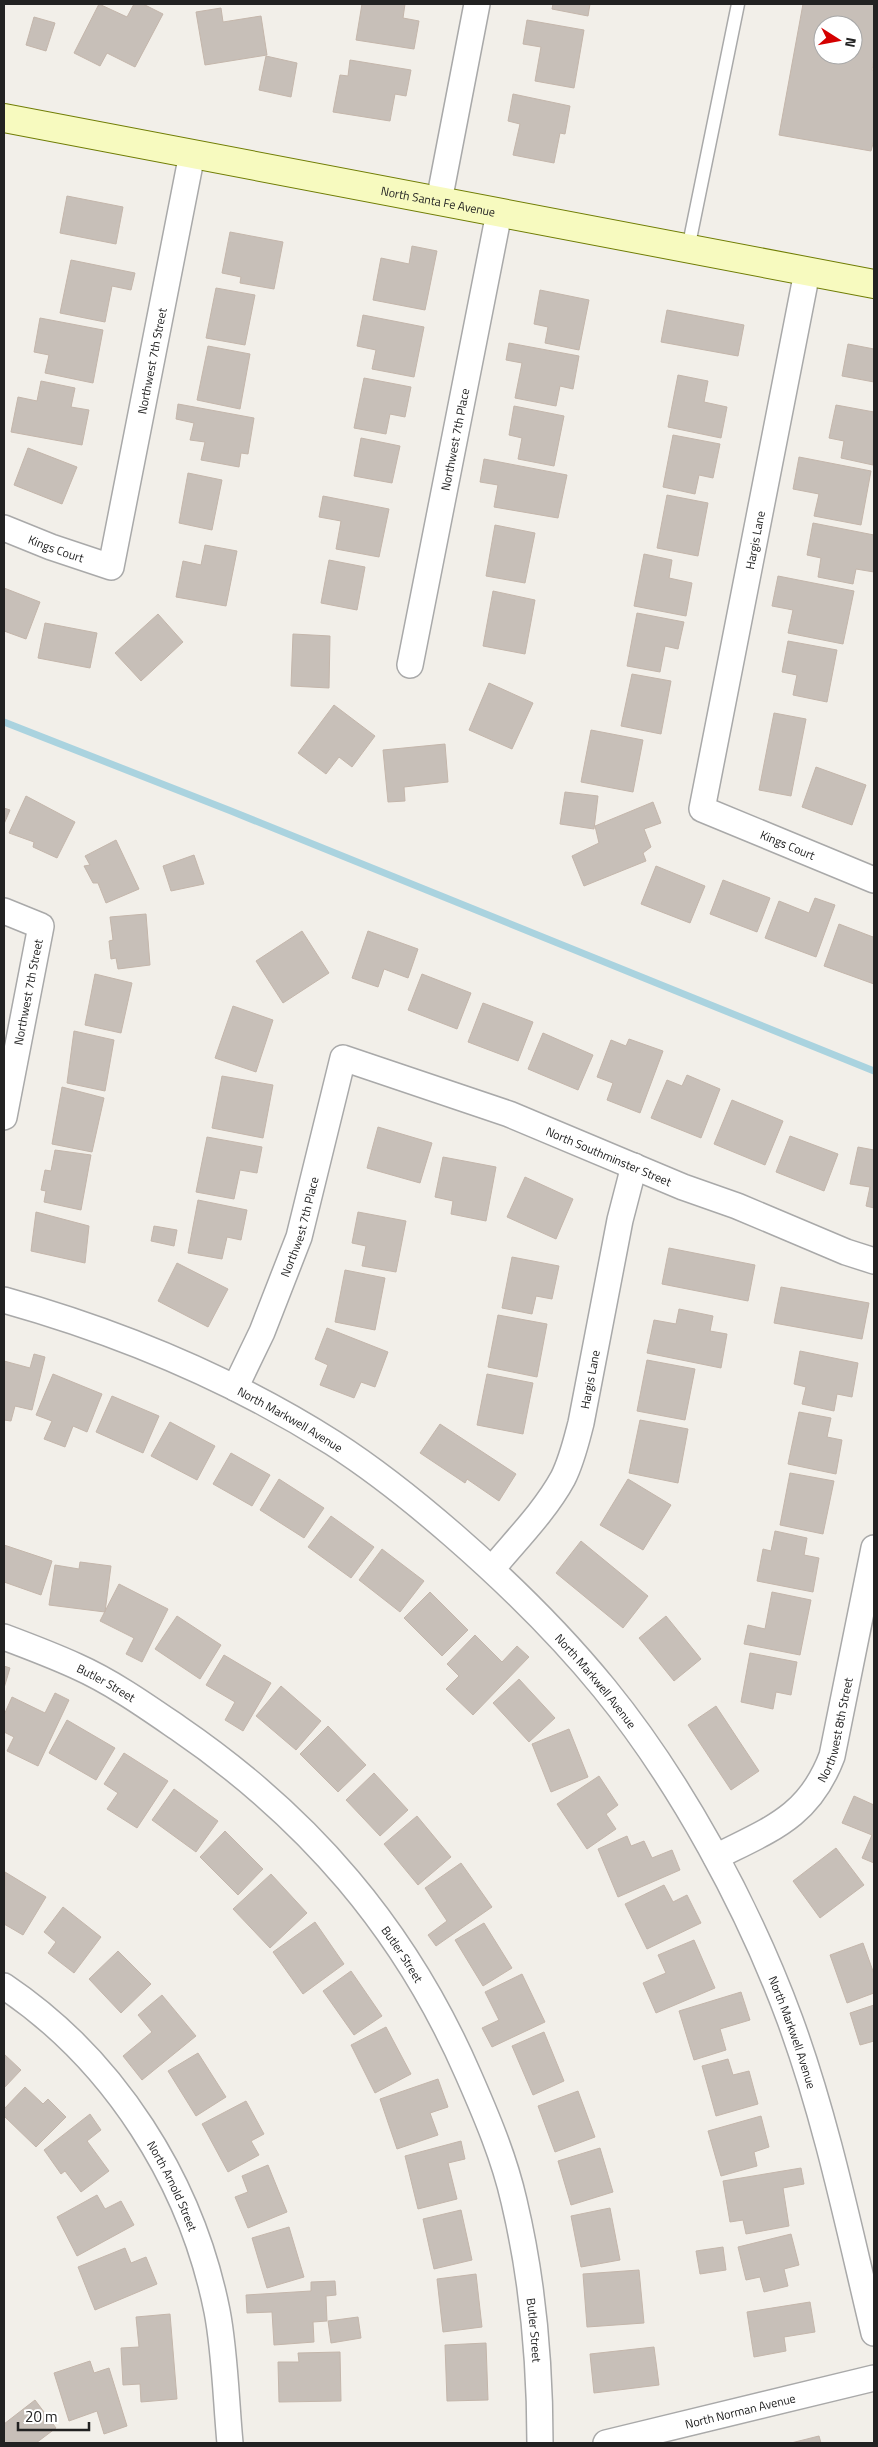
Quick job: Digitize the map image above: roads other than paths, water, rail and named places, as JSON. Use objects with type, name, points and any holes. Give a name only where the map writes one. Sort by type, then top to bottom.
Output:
[{"type":"main road","name":"North Santa Fe Avenue","points":[[4,118],[874,284]]},
{"type":"street","points":[[439,201],[477,4]]},
{"type":"street","name":"Northwest 7th Street","points":[[111,567],[192,154]]},
{"type":"street","name":"Northwest 7th Place","points":[[410,665],[499,213]]},
{"type":"street","name":"Hargis Lane","points":[[702,809],[807,272]]},
{"type":"street","name":"Kings Court","points":[[4,528],[51,547],[111,567]]},
{"type":"street","name":"Kings Court","points":[[702,809],[874,880]]},
{"type":"street","name":"Northwest 7th Street","points":[[4,911],[41,926],[4,1117]]},
{"type":"street","name":"Northwest 7th Place","points":[[235,1388],[262,1332],[299,1237],[343,1058]]},
{"type":"street","name":"North Southminster Street","points":[[343,1058],[510,1114],[874,1262]]},
{"type":"street","name":"Hargis Lane","points":[[492,1569],[543,1508],[563,1478],[573,1455],[581,1423],[620,1220],[634,1166]]},
{"type":"street","name":"North Markwell Avenue","points":[[4,1300],[55,1314],[113,1335],[235,1388],[330,1442],[364,1464],[424,1510],[492,1569],[542,1618],[606,1690],[660,1766],[716,1857],[762,1951],[790,2020],[816,2101],[874,2333]]},
{"type":"street","name":"Northwest 8th Street","points":[[716,1857],[795,1813],[812,1797],[823,1779],[832,1756],[874,1548]]},
{"type":"street","name":"Butler Street","points":[[4,1637],[78,1667],[154,1711],[219,1756],[319,1846],[373,1909],[412,1964],[450,2032],[469,2074],[497,2144],[514,2198],[526,2259],[536,2333],[540,2376],[540,2443]]},
{"type":"street","name":"North Arnold Street","points":[[4,1986],[69,2038],[119,2094],[153,2146],[184,2201],[204,2258],[217,2312],[230,2443]]},
{"type":"street","name":"North Norman Avenue","points":[[606,2443],[874,2378]]},
{"type":"lane","points":[[688,249],[738,4]]},
{"type":"waterway","points":[[4,722],[231,811],[874,1071]]}]
